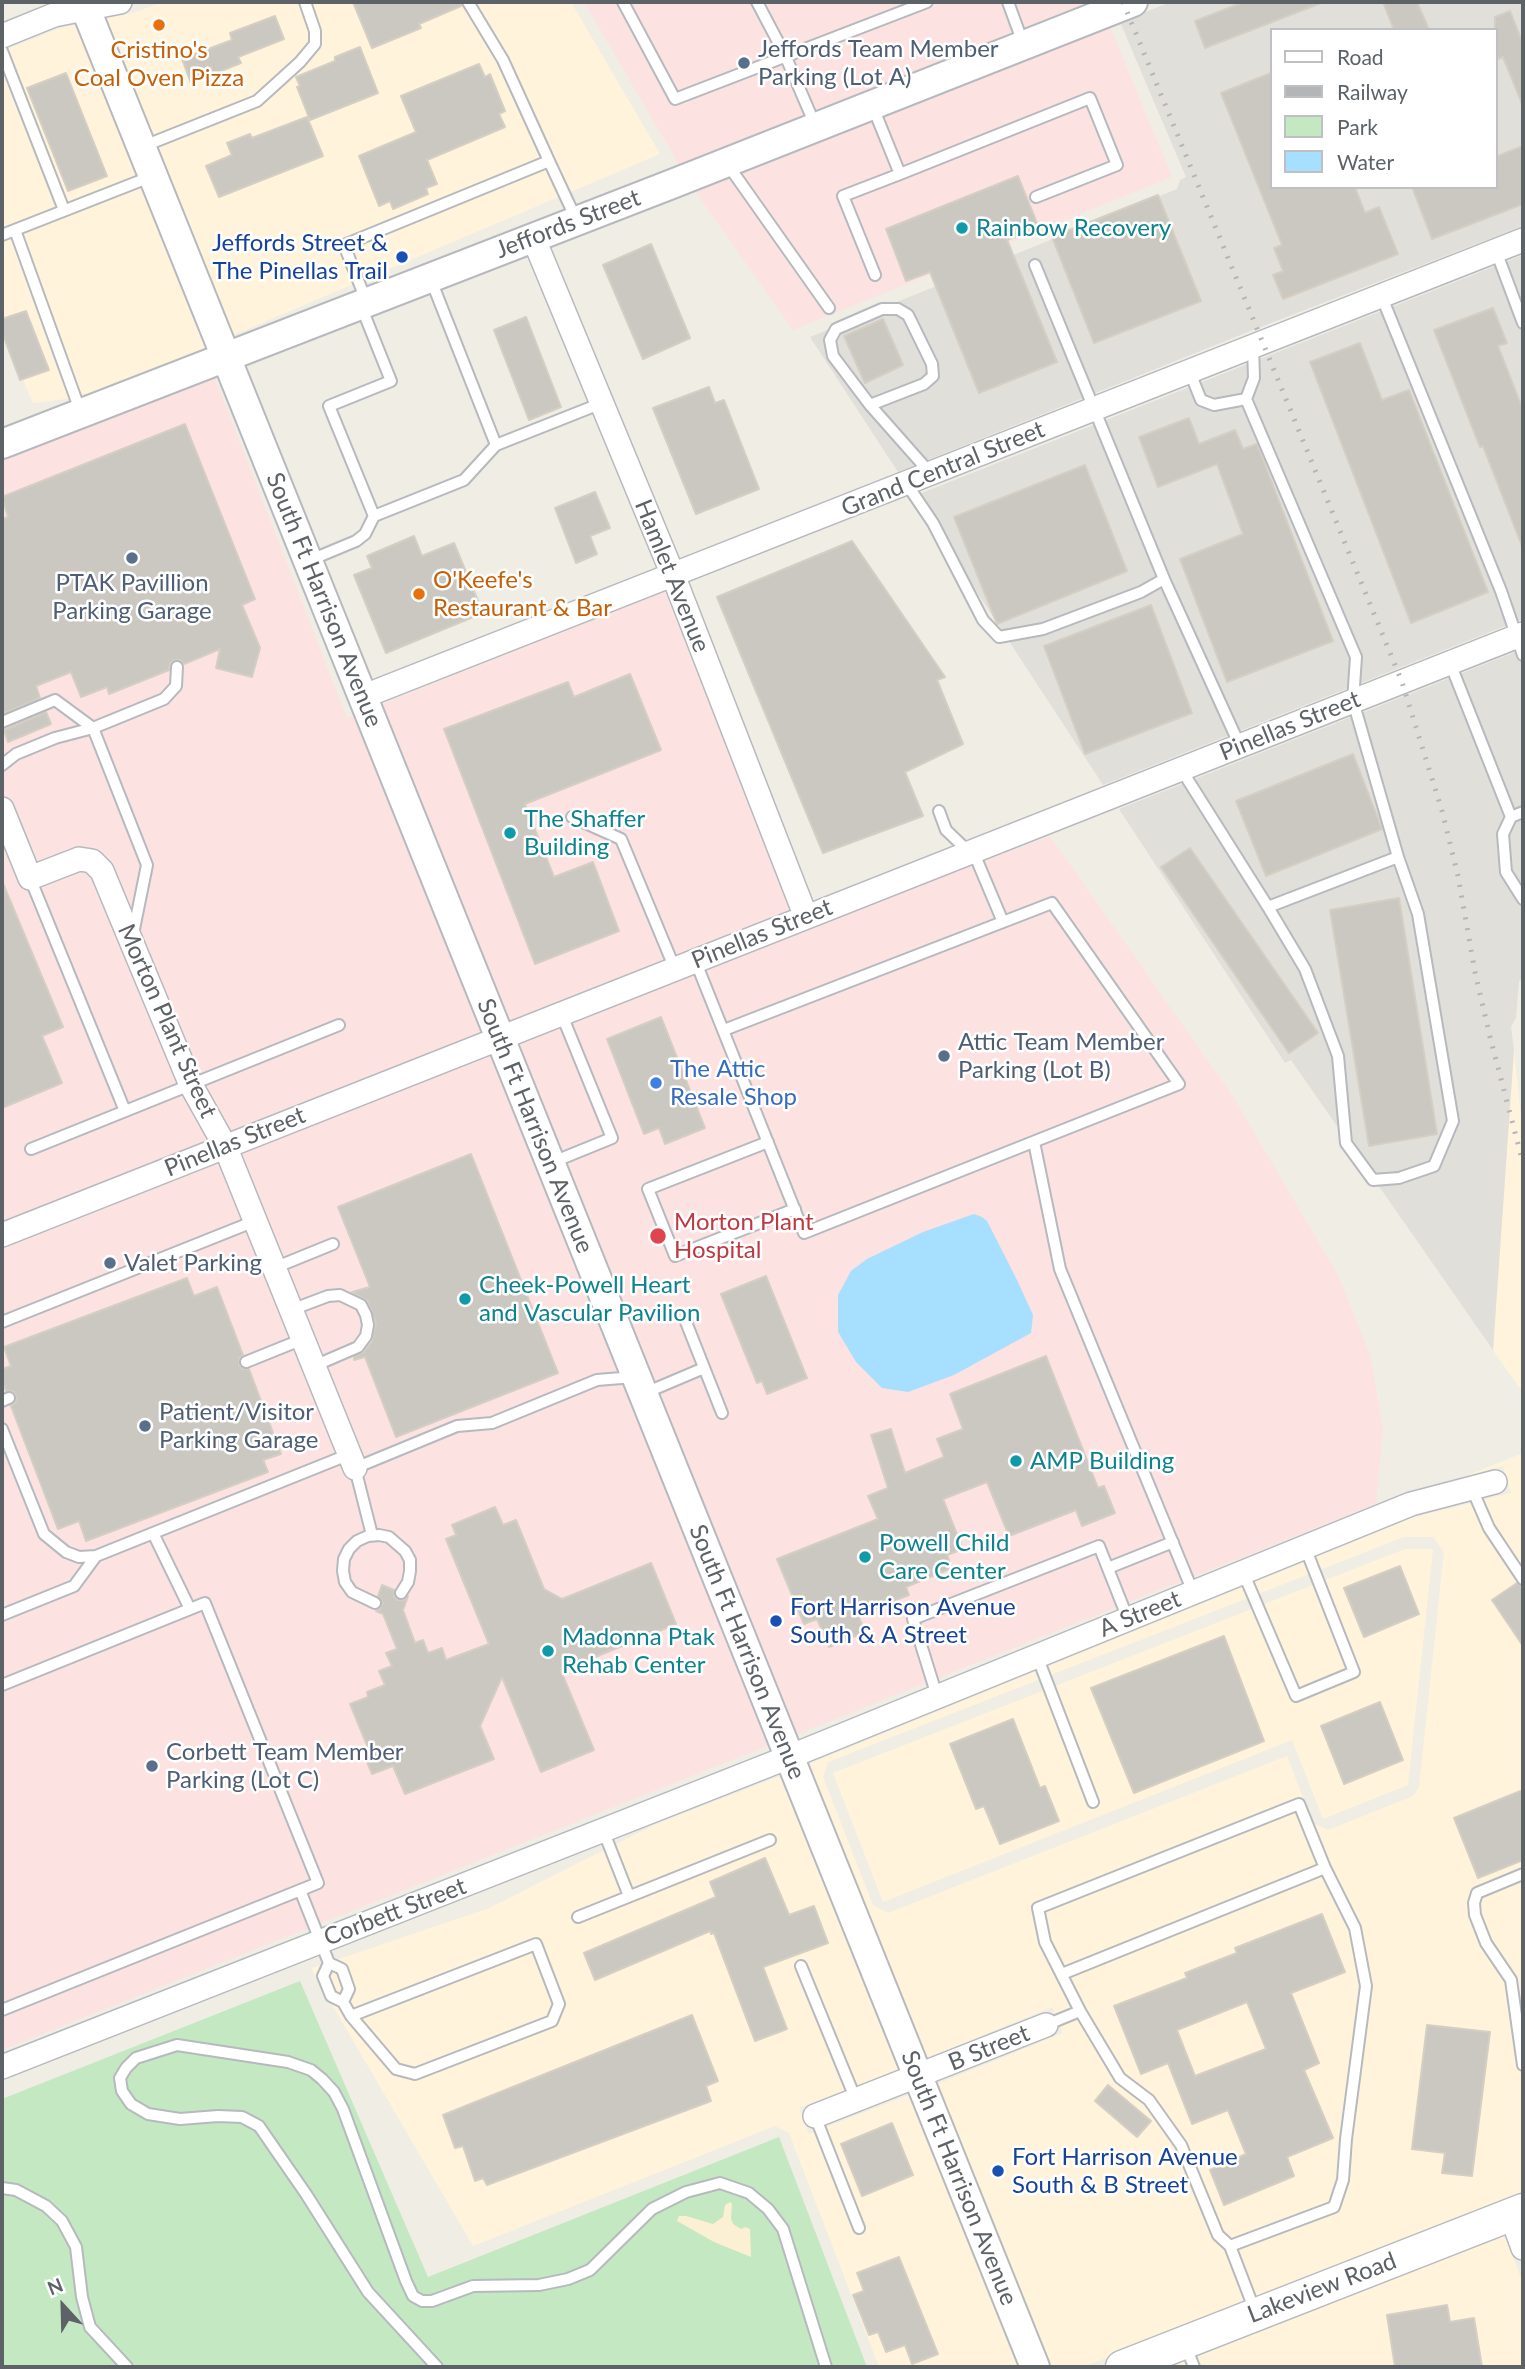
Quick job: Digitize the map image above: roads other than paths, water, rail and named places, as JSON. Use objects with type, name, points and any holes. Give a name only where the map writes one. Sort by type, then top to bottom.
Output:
[{"type":"main road","name":"Lakeview Road","points":[[1122,2367],[1189,2355],[1257,2314],[1517,2212]]},
{"type":"street","points":[[2,36],[84,5],[120,2]]},
{"type":"street","name":"Jeffords Street","points":[[2,444],[1133,2]]},
{"type":"street","name":"South Ft Harrison Avenue","points":[[84,5],[1035,2367]]},
{"type":"street","name":"Hamlet Avenue","points":[[533,237],[673,575],[806,917]]},
{"type":"street","name":"Grand Central Street","points":[[362,697],[1523,240]]},
{"type":"street","name":"Pinellas Street","points":[[2,1235],[1450,663],[1521,642]]},
{"type":"street","points":[[2,808],[30,878]]},
{"type":"street","name":"Morton Plant Street","points":[[30,878],[79,859],[92,861],[102,871],[191,1084],[225,1146],[353,1461]]},
{"type":"street","name":"A Street","points":[[789,1757],[1411,1504],[1495,1482]]},
{"type":"street","name":"Corbett Street","points":[[2,2067],[325,1952],[603,1830],[789,1757]]},
{"type":"street","name":"B Street","points":[[815,2116],[1046,2025]]},
{"type":"street","points":[[1517,2212],[1523,2248]]},
{"type":"lane","points":[[142,147],[257,101],[300,62],[315,44],[315,31],[305,2]]},
{"type":"lane","points":[[468,2],[503,60],[577,220]]},
{"type":"lane","points":[[623,2],[675,99],[927,2]]},
{"type":"lane","points":[[757,2],[785,55],[816,127]]},
{"type":"lane","points":[[1008,2],[1024,46]]},
{"type":"lane","points":[[2,51],[64,210]]},
{"type":"lane","points":[[875,275],[843,196],[1090,98],[1117,165],[1037,197]]},
{"type":"lane","points":[[872,105],[900,174]]},
{"type":"lane","points":[[374,516],[329,406],[391,381],[344,245],[550,161]]},
{"type":"lane","points":[[726,163],[829,308]]},
{"type":"lane","points":[[2,235],[153,176]]},
{"type":"lane","points":[[15,230],[81,413]]},
{"type":"lane","points":[[1496,251],[1523,323]]},
{"type":"lane","points":[[1035,265],[1164,579],[1240,746]]},
{"type":"lane","points":[[430,277],[496,444]]},
{"type":"lane","points":[[1381,295],[1521,642]]},
{"type":"lane","points":[[870,405],[924,384],[933,376],[932,364],[908,315],[898,309],[882,309],[836,330],[831,340],[833,356],[870,405],[931,474]]},
{"type":"lane","points":[[1181,769],[1305,969],[1338,1056],[1346,1143],[1373,1180],[1399,1178],[1434,1166],[1453,1122],[1418,914],[1398,857],[1353,701],[1356,657],[1246,399],[1254,378],[1252,345]]},
{"type":"lane","points":[[1189,370],[1201,400],[1214,405],[1246,399]]},
{"type":"lane","points":[[308,561],[356,541],[365,534],[374,516],[464,480],[496,444],[602,402]]},
{"type":"lane","points":[[906,484],[933,523],[983,620],[999,637],[1043,629],[1141,593],[1164,579]]},
{"type":"lane","points":[[1450,663],[1511,817]]},
{"type":"lane","points":[[2,765],[16,754],[55,738],[93,728],[164,699],[176,686],[177,667]]},
{"type":"lane","points":[[2,722],[55,700],[93,728],[147,864],[131,942]]},
{"type":"lane","points":[[939,811],[946,830],[971,852],[1003,922]]},
{"type":"lane","points":[[1523,812],[1511,817],[1503,834],[1506,872],[1523,899]]},
{"type":"lane","points":[[572,817],[621,839],[685,964],[724,1030],[804,1233],[1179,1084],[1052,903],[724,1030]]},
{"type":"lane","points":[[1268,907],[1398,857]]},
{"type":"lane","points":[[30,878],[125,1111]]},
{"type":"lane","points":[[550,1163],[612,1138],[561,1013]]},
{"type":"lane","points":[[31,1149],[339,1025]]},
{"type":"lane","points":[[768,1142],[648,1189],[675,1256],[795,1209]]},
{"type":"lane","points":[[1034,1142],[1060,1269],[1193,1592]]},
{"type":"lane","points":[[2,1322],[255,1221]]},
{"type":"lane","points":[[274,1268],[333,1244]]},
{"type":"lane","points":[[291,1310],[328,1296],[340,1295],[361,1305],[366,1315],[366,1336],[358,1347],[314,1366]]},
{"type":"lane","points":[[686,1322],[722,1413]]},
{"type":"lane","points":[[246,1362],[303,1339]]},
{"type":"lane","points":[[2,1429],[44,1534],[66,1552],[79,1557],[96,1556],[153,1533],[457,1426],[492,1423],[597,1380],[640,1385],[704,1368]]},
{"type":"lane","points":[[353,1461],[372,1535]]},
{"type":"lane","points":[[1472,1489],[1489,1528],[1523,1579]]},
{"type":"lane","points":[[153,1533],[190,1609]]},
{"type":"lane","points":[[374,1603],[352,1592],[345,1582],[343,1571],[344,1559],[349,1549],[358,1541],[372,1535],[389,1537],[405,1551],[410,1560],[408,1582],[401,1593]]},
{"type":"lane","points":[[1108,1568],[1172,1542]]},
{"type":"lane","points":[[937,1696],[913,1619],[1100,1546],[1128,1619]]},
{"type":"lane","points":[[1243,1572],[1296,1696],[1354,1672],[1305,1547]]},
{"type":"lane","points":[[2,1615],[74,1586],[96,1556]]},
{"type":"lane","points":[[2,1685],[205,1603],[318,1883],[2,2010]]},
{"type":"lane","points":[[1037,1656],[1093,1802]]},
{"type":"lane","points":[[1230,2246],[1334,2207],[1343,2180],[1366,1986],[1355,1928],[1325,1868],[1300,1804],[1038,1908],[1045,1942],[1080,2011],[1121,2078],[1149,2100],[1181,2145],[1218,2235],[1230,2246],[1257,2314]]},
{"type":"lane","points":[[603,1830],[629,1896]]},
{"type":"lane","points":[[578,1917],[770,1840]]},
{"type":"lane","points":[[1062,1974],[1325,1868]]},
{"type":"lane","points":[[1523,1874],[1477,1894],[1474,1903],[1475,1915],[1486,1943],[1511,1980],[1523,2065]]},
{"type":"lane","points":[[300,1890],[325,1952],[342,1969],[349,1989],[344,2002]]},
{"type":"lane","points":[[325,1952],[323,1976],[331,1996],[344,2002],[351,2016],[396,2069],[415,2074],[552,2021],[559,2004],[536,1944],[351,2016]]},
{"type":"lane","points":[[801,1966],[856,2100]]},
{"type":"lane","points":[[1046,2025],[1080,2011]]},
{"type":"lane","points":[[437,2367],[368,2292],[259,2126],[242,2117],[180,2119],[148,2114],[131,2104],[122,2091],[120,2078],[126,2068],[136,2058],[177,2045],[288,2062],[311,2070],[334,2092],[343,2109],[406,2281],[413,2296],[422,2301],[432,2301],[473,2286],[539,2284],[568,2279],[590,2270],[652,2209],[686,2192],[720,2183],[749,2193],[768,2209],[783,2229],[827,2367]]},
{"type":"lane","points":[[815,2116],[859,2228]]},
{"type":"lane","points":[[2,2188],[16,2190],[46,2206],[62,2221],[76,2247],[82,2297],[90,2327],[127,2367]]},
{"type":"water","points":[[974,1214],[987,1221],[1017,1280],[1033,1315],[1031,1333],[954,1375],[908,1392],[882,1388],[856,1362],[838,1332],[838,1295],[851,1271],[867,1259],[923,1232]]},
{"type":"railway","points":[[1123,2],[1402,682],[1442,811],[1458,876],[1475,972],[1523,1163]]},
{"type":"place","name":"Cristino's Coal Oven Pizza","points":[[159,25]]},
{"type":"place","name":"Jeffords Team Member Parking (Lot A)","points":[[744,63]]},
{"type":"place","name":"Rainbow Recovery","points":[[962,228]]},
{"type":"place","name":"Jeffords Street & The Pinellas Trail","points":[[402,257]]},
{"type":"place","name":"PTAK Pavillion Parking Garage","points":[[132,558]]},
{"type":"place","name":"O'Keefe's Restaurant & Bar","points":[[419,594]]},
{"type":"place","name":"The Shaffer Building","points":[[510,833]]},
{"type":"place","name":"Attic Team Member Parking (Lot B)","points":[[944,1056]]},
{"type":"place","name":"The Attic Resale Shop","points":[[656,1083]]},
{"type":"place","name":"Morton Plant Hospital","points":[[658,1236]]},
{"type":"place","name":"Valet Parking","points":[[110,1263]]},
{"type":"place","name":"Cheek-Powell Heart and Vascular Pavilion","points":[[465,1299]]},
{"type":"place","name":"Patient/Visitor Parking Garage","points":[[145,1426]]},
{"type":"place","name":"AMP Building","points":[[1016,1461]]},
{"type":"place","name":"Powell Child Care Center","points":[[865,1557]]},
{"type":"place","name":"Fort Harrison Avenue South & A Street","points":[[776,1621]]},
{"type":"place","name":"Madonna Ptak Rehab Center","points":[[548,1651]]},
{"type":"place","name":"Corbett Team Member Parking (Lot C)","points":[[152,1766]]},
{"type":"place","name":"Fort Harrison Avenue South & B Street","points":[[998,2171]]}]
